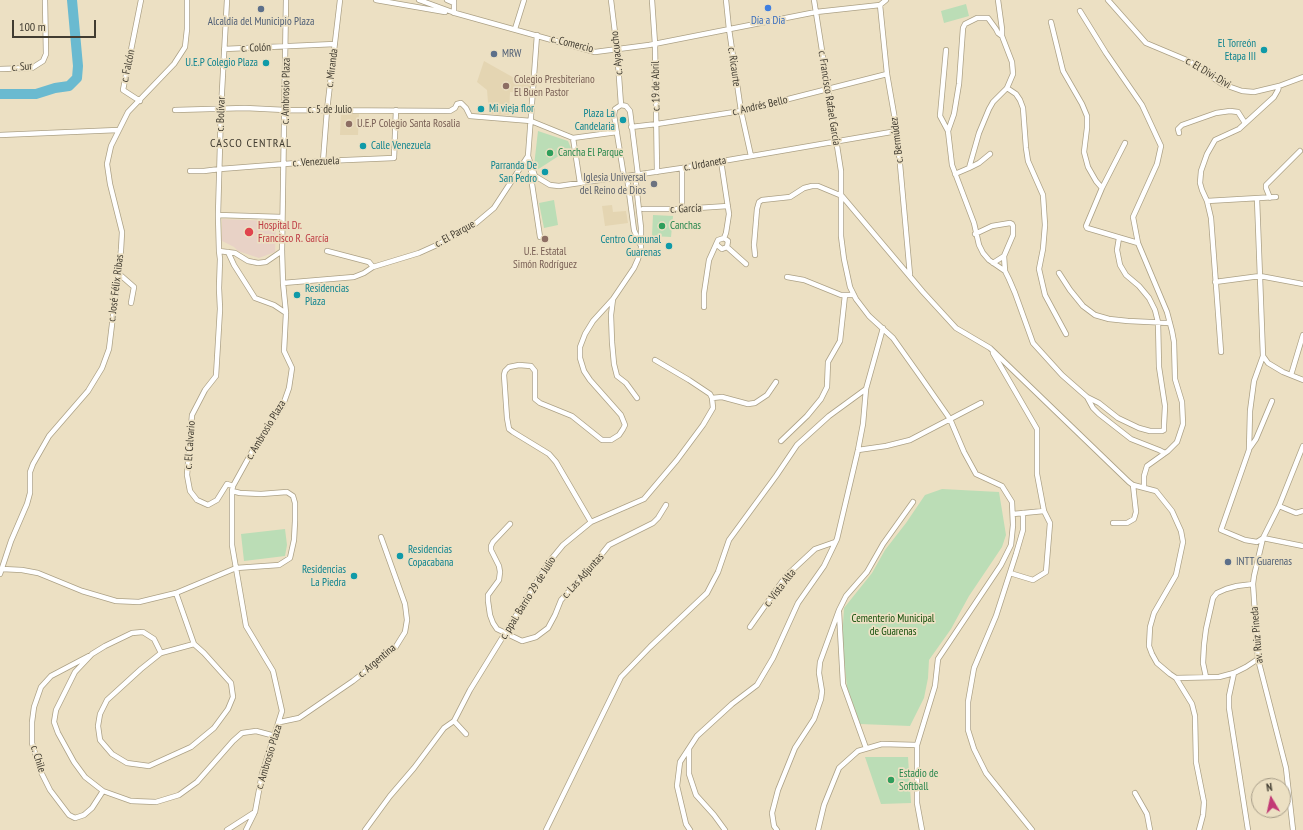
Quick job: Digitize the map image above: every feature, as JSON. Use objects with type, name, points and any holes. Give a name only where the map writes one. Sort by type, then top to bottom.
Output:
[{"type":"street","name":"c. Sur","points":[[0,69],[32,68],[43,62],[46,50],[45,0]]},
{"type":"street","name":"c. Falcón","points":[[140,101],[123,90],[142,0]]},
{"type":"street","name":"c. José Félix Ribas","points":[[1,572],[11,540],[27,504],[30,493],[30,472],[32,464],[46,440],[88,391],[102,368],[109,349],[122,232],[110,184],[107,164],[111,146],[128,112],[174,64],[185,47],[187,29],[187,0]]},
{"type":"street","name":"c. Bolívar","points":[[219,251],[218,216],[221,108],[227,0]]},
{"type":"street","name":"c. Ambrosio Plaza","points":[[255,812],[262,774],[280,722],[282,711],[273,671],[246,626],[232,545],[232,489],[254,448],[283,405],[289,388],[292,368],[284,351],[286,313],[282,251],[286,0]]},
{"type":"street","name":"c. Miranda","points":[[323,161],[340,0]]},
{"type":"street","points":[[376,0],[455,13],[454,2],[447,0]]},
{"type":"street","name":"c. Comercio","points":[[419,0],[455,13],[595,52],[655,44],[816,12]]},
{"type":"street","points":[[515,29],[524,0]]},
{"type":"street","name":"c. Ayacucho","points":[[611,0],[617,49],[621,105]]},
{"type":"street","name":"c. 19 de Abril","points":[[652,0],[655,44],[657,172]]},
{"type":"street","name":"c. Ricaurte","points":[[726,0],[741,111],[751,156]]},
{"type":"street","name":"c. Francisco Rafael García","points":[[814,0],[841,171],[842,196],[840,220],[844,259],[850,287],[869,316],[893,338],[950,419],[964,452],[976,474],[1002,486],[1012,502],[1013,524],[1011,545],[1001,565],[938,659],[935,686],[917,745],[917,803],[922,830]]},
{"type":"street","points":[[816,12],[880,5],[886,0]]},
{"type":"street","points":[[969,168],[979,133],[989,109],[993,102],[1007,88],[1013,74],[1002,36],[998,0]]},
{"type":"street","name":"c. El Divi-Divi","points":[[1108,0],[1146,43],[1189,61],[1222,84],[1250,92],[1267,90],[1303,77]]},
{"type":"street","name":"c. Bermúdez","points":[[880,5],[887,74],[897,131],[910,275]]},
{"type":"street","points":[[1080,11],[1106,53],[1142,105],[1161,146],[1157,164],[1133,216],[1138,243],[1170,323],[1174,342],[1176,381],[1182,402],[1183,424],[1177,442],[1147,466],[1144,476],[1144,487]]},
{"type":"street","points":[[948,130],[954,114],[959,84],[963,28],[965,24],[977,18],[988,18],[998,33],[1002,36]]},
{"type":"street","points":[[1051,22],[1063,71],[1082,104],[1087,116],[1084,152],[1088,167],[1102,188]]},
{"type":"street","name":"c. El Parque","points":[[283,283],[354,277],[373,267],[419,253],[475,224],[494,208],[528,156],[537,35]]},
{"type":"street","name":"c. Colón","points":[[224,49],[335,44]]},
{"type":"street","points":[[946,50],[940,116],[948,130],[950,154],[955,174],[974,223],[978,245],[983,254],[1005,271]]},
{"type":"street","name":"c. Andrés Bello","points":[[631,127],[741,111],[887,74]]},
{"type":"street","points":[[1221,352],[1211,218],[1207,201],[1200,183],[1204,161],[1215,140],[1236,131],[1274,97],[1279,86]]},
{"type":"street","points":[[1007,88],[1016,94],[1023,108],[1028,161],[1044,203],[1043,249],[1039,269],[1045,295],[1066,334]]},
{"type":"street","name":"c. 5 de Julio","points":[[175,110],[245,108],[285,110],[450,111],[455,108],[457,104],[461,103],[464,105],[470,116],[531,121]]},
{"type":"street","name":"c. Ayacucho","points":[[626,177],[614,111],[621,105],[629,108],[637,175]]},
{"type":"street","name":"c. Venezuela","points":[[190,171],[323,161],[394,158],[396,110]]},
{"type":"street","points":[[1179,133],[1178,129],[1182,125],[1216,113],[1238,112],[1245,123]]},
{"type":"street","points":[[531,121],[573,138],[617,132]]},
{"type":"street","points":[[0,134],[118,130]]},
{"type":"street","name":"c. Urdaneta","points":[[528,156],[535,176],[550,185],[559,186],[721,162],[897,131]]},
{"type":"street","points":[[573,138],[580,183]]},
{"type":"street","points":[[1125,143],[1102,188],[1086,227],[1138,243]]},
{"type":"street","points":[[1270,198],[1266,185],[1300,151]]},
{"type":"street","points":[[955,174],[979,163],[990,154]]},
{"type":"street","points":[[721,162],[728,206],[728,222],[724,238]]},
{"type":"street","points":[[531,166],[532,184],[540,237]]},
{"type":"street","points":[[682,168],[682,209]]},
{"type":"street","points":[[591,522],[549,454],[509,429],[504,375],[505,371],[509,367],[519,365],[531,366],[536,371],[534,390],[535,399],[537,401],[572,416],[602,440],[614,439],[623,429],[625,425],[621,415],[590,380],[584,371],[580,358],[580,347],[584,335],[613,298],[634,268],[638,259],[641,248],[642,228],[637,175]]},
{"type":"street","points":[[626,177],[634,230],[641,248]]},
{"type":"street","points":[[755,255],[754,245],[757,209],[762,200],[790,196],[804,188],[812,186],[818,186],[842,196],[956,328],[990,348],[1133,485],[1156,491],[1164,501],[1179,524],[1183,537],[1182,550],[1176,575],[1154,613],[1150,627],[1149,646],[1157,662],[1176,678],[1188,695],[1192,704],[1194,716],[1196,767],[1204,802],[1203,815],[1199,830]]},
{"type":"street","points":[[1207,201],[1276,197]]},
{"type":"street","points":[[1249,450],[1250,411],[1254,381],[1263,356],[1257,199]]},
{"type":"street","name":"c. García","points":[[643,209],[682,209],[728,206]]},
{"type":"street","points":[[218,216],[282,217]]},
{"type":"street","points":[[975,234],[992,226],[1012,224],[1013,235],[1004,256],[1005,271],[1013,288],[1033,343],[1062,375],[1087,397],[1099,403],[1118,418],[1138,428],[1158,432],[1164,430],[1165,406],[1158,354],[1158,322],[1155,310],[1149,298],[1139,286],[1126,275],[1120,265],[1117,250],[1119,238]]},
{"type":"street","points":[[704,307],[703,299],[706,275],[710,260],[718,240],[724,238]]},
{"type":"street","points":[[724,238],[728,241],[727,247]]},
{"type":"street","points":[[717,245],[722,249],[727,247]]},
{"type":"street","points":[[727,247],[746,264]]},
{"type":"street","points":[[219,251],[235,253],[248,261],[258,263],[266,262],[282,251]]},
{"type":"street","name":"c. El Calvario","points":[[219,251],[220,309],[216,376],[205,390],[192,415],[187,475],[190,492],[197,500],[208,505],[217,500],[227,484],[232,489]]},
{"type":"street","points":[[327,251],[369,262],[373,267]]},
{"type":"street","points":[[228,252],[255,298],[274,305],[286,313]]},
{"type":"street","points":[[993,263],[1004,256]]},
{"type":"street","points":[[118,273],[134,287],[131,303]]},
{"type":"street","points":[[1059,273],[1083,306],[1095,315],[1109,319],[1170,323]]},
{"type":"street","points":[[1215,282],[1260,276],[1303,284]]},
{"type":"street","points":[[787,277],[804,280],[845,295],[854,295]]},
{"type":"street","points":[[781,441],[807,416],[821,399],[827,387],[828,362],[840,341],[845,295]]},
{"type":"street","points":[[613,298],[611,315],[614,364],[617,376],[626,383],[637,398]]},
{"type":"street","points":[[690,830],[686,824],[677,786],[680,762],[697,736],[720,714],[757,685],[773,658],[798,603],[824,566],[835,542],[851,481],[863,424],[866,389],[883,328]]},
{"type":"street","points":[[1291,375],[1303,335]]},
{"type":"street","points":[[990,348],[1037,429],[1037,474],[1044,512],[1050,523],[1046,572],[1033,580],[1010,573]]},
{"type":"street","points":[[1263,356],[1268,363],[1283,372],[1303,380]]},
{"type":"street","points":[[655,360],[689,380],[710,394],[712,398],[722,397],[748,404],[755,403],[767,396],[776,382]]},
{"type":"street","points":[[546,830],[621,677],[707,593],[718,572],[729,540],[797,445],[829,416],[866,389]]},
{"type":"street","points":[[1087,397],[1093,408],[1099,414],[1131,439],[1165,453]]},
{"type":"street","name":"c. ppal. Barrio 29 de Julio","points":[[365,830],[444,728],[454,721],[470,690],[549,562],[564,545],[591,522],[644,499],[677,460],[703,425],[713,408],[712,398]]},
{"type":"street","points":[[1272,400],[1256,439],[1249,450],[1221,530],[1245,540],[1257,542],[1263,538],[1303,546]]},
{"type":"street","points":[[858,450],[886,446],[910,440],[981,403]]},
{"type":"street","name":"av. Ruiz Pineda","points":[[1293,830],[1286,768],[1258,659],[1253,584],[1263,538],[1303,446]]},
{"type":"street","points":[[1113,523],[1127,523],[1134,519],[1136,512],[1133,485]]},
{"type":"street","points":[[1,572],[22,570],[38,572],[82,591],[116,601],[139,602],[176,594],[236,568],[279,565],[290,558],[294,540],[296,503],[293,496],[287,492],[261,494],[240,493],[232,489]]},
{"type":"street","points":[[777,830],[774,826],[772,813],[778,790],[795,748],[814,719],[821,699],[822,691],[819,673],[820,662],[839,610],[846,596],[868,572],[883,544],[913,502]]},
{"type":"street","name":"c. Las Adjuntas","points":[[505,634],[522,641],[536,637],[542,633],[552,622],[561,600],[609,545],[653,523],[666,505]]},
{"type":"street","points":[[1278,506],[1296,513],[1303,510]]},
{"type":"street","points":[[1013,514],[1044,512]]},
{"type":"street","points":[[1023,513],[1023,530],[1010,573],[996,616],[974,668],[968,702],[968,730],[974,749],[986,772],[1032,830]]},
{"type":"street","points":[[505,634],[497,629],[493,623],[490,615],[488,595],[499,580],[500,572],[499,566],[491,550],[491,546],[510,524]]},
{"type":"street","name":"c. Argentina","points":[[280,722],[299,718],[353,681],[395,648],[405,632],[407,620],[405,604],[381,537]]},
{"type":"street","name":"c. Vista Alta","points":[[750,627],[786,576],[815,549],[835,542]]},
{"type":"street","points":[[1206,677],[1203,663],[1204,646],[1213,598],[1217,593],[1226,589],[1253,584]]},
{"type":"street","points":[[176,594],[194,644],[204,652],[231,682],[233,697],[228,709],[214,728],[191,747],[149,766],[127,763],[112,754],[100,740],[98,726],[100,714],[107,700],[140,669],[162,653],[194,644]]},
{"type":"street","points":[[839,610],[843,684],[866,748]]},
{"type":"street","name":"c. Chile","points":[[102,791],[92,808],[84,815],[75,818],[69,815],[50,790],[40,770],[32,743],[34,707],[41,687],[51,676],[104,646],[132,633],[143,632],[154,639],[162,653]]},
{"type":"street","name":"c. Chile","points":[[92,654],[75,672],[56,710],[54,722],[58,733],[74,762],[85,776],[102,791],[131,800],[156,802],[179,795],[196,782],[242,733],[256,731],[275,736]]},
{"type":"street","points":[[1176,678],[1219,677],[1246,667],[1258,659]]},
{"type":"street","points":[[1234,672],[1228,696],[1229,708],[1248,830]]},
{"type":"street","points":[[454,721],[466,734]]},
{"type":"street","points":[[818,830],[824,805],[839,768],[858,750],[882,744],[917,745]]},
{"type":"street","points":[[689,749],[689,774],[696,795],[726,830]]},
{"type":"street","points":[[1135,793],[1147,814],[1150,830]]},
{"type":"street","points":[[227,830],[255,812]]},
{"type":"street","points":[[246,830],[255,812]]},
{"type":"shaded area","name":"Colegio Presbiteriano El Buen Pastor","points":[[484,61],[516,79],[530,80],[530,93],[510,92],[509,115],[489,114],[487,90],[477,82]]},
{"type":"shaded area","name":"U.E.P Colegio Santa Rosalia","points":[[341,113],[359,114],[358,135],[340,135]]},
{"type":"shaded area","points":[[612,205],[613,212],[626,211],[628,223],[605,226],[602,206]]},
{"type":"shaded area","name":"Hospital Dr. Francisco R. García","points":[[222,219],[272,221],[276,224],[275,252],[259,258],[238,251],[234,247],[222,241]]},
{"type":"green space","points":[[966,4],[969,16],[944,23],[941,11]]},
{"type":"green space","name":"Cancha El Parque","points":[[538,131],[568,141],[571,148],[537,170],[534,166]]},
{"type":"green space","points":[[554,200],[558,225],[544,228],[539,203]]},
{"type":"green space","name":"Canchas","points":[[653,215],[673,216],[671,237],[652,236]]},
{"type":"green space","name":"Cementerio Municipal de Guarenas","points":[[942,489],[999,492],[1006,535],[1002,547],[969,596],[951,629],[929,660],[928,678],[924,698],[910,726],[860,724],[847,687],[842,640],[844,608],[872,573],[885,550],[925,495]]},
{"type":"green space","points":[[285,529],[287,545],[285,556],[244,561],[241,534]]},
{"type":"green space","name":"Estadio de Softball","points":[[865,757],[908,757],[911,803],[881,804]]},
{"type":"waterway","points":[[0,94],[36,94],[55,88],[69,86],[77,78],[78,66],[72,0]]},
{"type":"place","name":"Día a Día","points":[[768,8]]},
{"type":"place","name":"Alcaldía del Municipio Plaza","points":[[261,9]]},
{"type":"place","name":"El Torreón Etapa III","points":[[1264,50]]},
{"type":"place","name":"MRW","points":[[494,54]]},
{"type":"place","name":"U.E.P Colegio Plaza","points":[[266,63]]},
{"type":"place","name":"Colegio Presbiteriano El Buen Pastor","points":[[506,86]]},
{"type":"place","name":"Mi vieja flor","points":[[481,109]]},
{"type":"place","name":"Plaza La Candelaria","points":[[623,120]]},
{"type":"place","name":"U.E.P Colegio Santa Rosalia","points":[[349,124]]},
{"type":"place","name":"Calle Venezuela","points":[[363,146]]},
{"type":"place","name":"Cancha El Parque","points":[[550,153]]},
{"type":"place","name":"Parranda De San Pedro","points":[[545,172]]},
{"type":"place","name":"Iglesia Universal del Reino de Dios","points":[[654,184]]},
{"type":"place","name":"Canchas","points":[[662,226]]},
{"type":"place","name":"Hospital Dr. Francisco R. García","points":[[249,232]]},
{"type":"place","name":"U.E. Estatal Simón Rodríguez","points":[[545,239]]},
{"type":"place","name":"Centro Comunal Guarenas","points":[[669,246]]},
{"type":"place","name":"Residencias Plaza","points":[[297,295]]},
{"type":"place","name":"Residencias Copacabana","points":[[400,556]]},
{"type":"place","name":"INTT Guarenas","points":[[1228,562]]},
{"type":"place","name":"Residencias La Piedra","points":[[354,576]]},
{"type":"place","name":"Estadio de Softball","points":[[891,780]]},
{"type":"district","name":"CASCO CENTRAL","points":[[251,144]]}]
